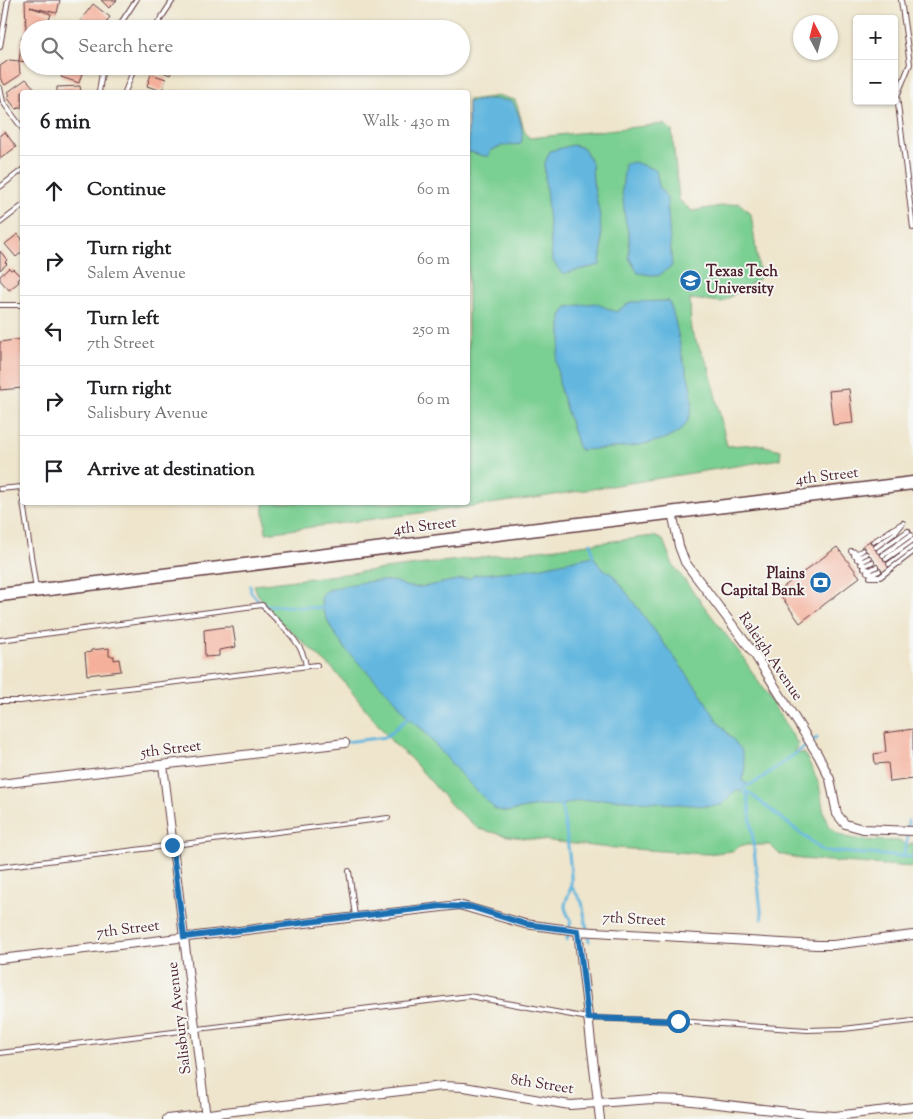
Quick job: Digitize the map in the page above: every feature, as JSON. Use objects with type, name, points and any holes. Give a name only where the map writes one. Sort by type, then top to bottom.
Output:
[{"type":"main road","name":"4th Street","points":[[0,595],[913,483]]},
{"type":"street","name":"Raleigh Avenue","points":[[672,512],[678,546],[685,562],[756,655],[818,755],[830,779],[836,814],[845,824],[863,829],[913,831]]},
{"type":"street","name":"5th Street","points":[[0,784],[345,743]]},
{"type":"street","name":"Salisbury Avenue","points":[[163,765],[205,1117]]},
{"type":"street","name":"7th Street","points":[[0,959],[458,905],[525,924],[578,931],[833,945],[913,935]]},
{"type":"street","points":[[578,931],[600,1119]]},
{"type":"street","name":"8th Street","points":[[167,1119],[205,1117],[442,1086],[464,1087],[570,1105],[652,1099],[683,1100],[835,1116],[913,1107]]},
{"type":"lane","points":[[0,46],[8,0]]},
{"type":"lane","points":[[124,20],[136,0]]},
{"type":"lane","points":[[160,20],[173,0]]},
{"type":"lane","points":[[901,0],[910,64],[897,96],[913,228]]},
{"type":"lane","points":[[99,90],[102,75]]},
{"type":"lane","points":[[126,90],[132,75]]},
{"type":"lane","points":[[0,88],[3,102],[20,125]]},
{"type":"lane","points":[[0,187],[20,172]]},
{"type":"lane","points":[[0,223],[20,208]]},
{"type":"lane","points":[[0,305],[20,305]]},
{"type":"lane","points":[[0,489],[20,487]]},
{"type":"lane","points":[[23,505],[36,591]]},
{"type":"lane","points":[[873,542],[903,523],[895,533],[876,547]]},
{"type":"lane","points":[[881,553],[910,533]]},
{"type":"lane","points":[[886,559],[913,540]]},
{"type":"lane","points":[[889,564],[913,546]]},
{"type":"lane","points":[[870,577],[880,577],[913,552]]},
{"type":"lane","points":[[858,553],[868,556],[863,561],[854,555],[858,553]]},
{"type":"lane","points":[[861,564],[866,565],[868,556]]},
{"type":"lane","points":[[865,570],[873,574],[877,569]]},
{"type":"lane","points":[[0,640],[262,605],[302,651],[306,666]]},
{"type":"lane","points":[[0,701],[30,700],[317,665]]},
{"type":"lane","points":[[0,867],[388,818]]},
{"type":"lane","points":[[349,871],[355,916]]},
{"type":"lane","points":[[0,1053],[468,996],[588,1018],[678,1021],[807,1030],[843,1029],[913,1021]]},
{"type":"green space","points":[[500,96],[515,100],[524,130],[529,138],[665,124],[672,131],[679,200],[692,211],[739,203],[751,214],[760,278],[722,302],[690,299],[691,331],[709,367],[727,446],[757,444],[781,450],[780,459],[535,498],[266,533],[263,505],[470,505],[470,100]]},
{"type":"green space","points":[[654,536],[663,540],[673,565],[742,656],[798,744],[794,752],[795,754],[804,753],[819,785],[825,816],[832,829],[838,834],[853,839],[901,841],[907,846],[913,842],[913,867],[801,859],[779,854],[770,845],[742,845],[732,851],[707,854],[601,847],[508,836],[479,829],[454,808],[411,759],[393,743],[334,670],[277,619],[257,593],[254,585]]},
{"type":"water","points":[[491,99],[512,101],[521,122],[521,144],[502,146],[490,151],[489,156],[470,152],[470,102]]},
{"type":"water","points":[[573,145],[584,148],[592,164],[593,182],[600,216],[602,247],[600,265],[562,274],[552,260],[544,165],[550,151]]},
{"type":"water","points":[[634,162],[656,170],[659,186],[667,198],[672,266],[658,276],[638,273],[629,258],[629,236],[622,190],[625,164]]},
{"type":"water","points":[[669,301],[691,389],[692,399],[689,419],[683,428],[675,434],[649,443],[579,450],[560,389],[556,361],[561,340],[561,316],[567,307],[595,303],[616,312],[630,302]]},
{"type":"water","points":[[593,556],[600,566],[615,577],[699,691],[718,722],[741,749],[745,766],[742,781],[747,783],[740,793],[737,789],[722,805],[704,806],[611,799],[576,801],[561,806],[537,806],[506,812],[495,809],[462,776],[421,728],[408,718],[396,701],[346,650],[331,628],[322,608],[321,599],[324,592],[349,585],[388,581],[408,587],[423,587],[471,578],[474,575],[538,568]]},
{"type":"building","points":[[25,0],[60,0],[57,13],[30,7],[51,14],[49,20],[26,20]]},
{"type":"building","points":[[101,0],[117,0],[109,8]]},
{"type":"building","points":[[93,4],[110,17],[108,20],[81,20]]},
{"type":"building","points":[[9,60],[19,61],[20,75],[5,85],[0,78],[0,66]]},
{"type":"building","points":[[62,75],[81,75],[79,83],[61,77]]},
{"type":"building","points":[[151,75],[166,79],[162,90],[147,86]]},
{"type":"building","points":[[26,79],[36,90],[20,90],[20,108],[16,109],[7,97],[10,95],[8,92]]},
{"type":"building","points":[[80,86],[81,90],[57,90],[57,87]]},
{"type":"building","points":[[5,132],[16,147],[0,159],[0,135]]},
{"type":"building","points":[[18,234],[20,236],[20,254],[16,257],[5,244]]},
{"type":"building","points":[[0,251],[7,260],[5,262],[7,264],[0,270]]},
{"type":"building","points":[[9,268],[13,269],[20,278],[19,282],[9,290],[0,280],[0,276]]},
{"type":"building","points":[[20,339],[20,388],[0,390],[0,342]]},
{"type":"building","points":[[849,389],[853,423],[833,425],[829,391]]},
{"type":"building","points":[[871,540],[891,566],[881,574],[861,547]]},
{"type":"building","name":"Plains Capital Bank","points":[[837,547],[860,577],[800,623],[781,596],[782,588]]},
{"type":"building","points":[[233,627],[236,647],[219,650],[219,656],[205,657],[204,630]]},
{"type":"building","points":[[109,648],[109,656],[114,656],[114,660],[119,659],[121,671],[87,675],[85,653],[91,652],[91,650]]},
{"type":"building","points":[[913,729],[913,779],[890,782],[888,763],[875,764],[874,754],[886,752],[884,733]]},
{"type":"waterway","points":[[591,543],[593,556]]},
{"type":"waterway","points":[[250,586],[251,592],[262,605],[322,608]]},
{"type":"waterway","points":[[345,742],[386,737],[408,718]]},
{"type":"waterway","points":[[746,786],[756,782],[817,738]]},
{"type":"waterway","points":[[744,789],[823,851],[913,857]]},
{"type":"waterway","points":[[745,792],[748,797],[762,919]]},
{"type":"waterway","points":[[561,806],[571,877],[570,890],[565,905],[571,920],[567,940]]},
{"type":"waterway","points":[[903,857],[907,841],[908,821]]},
{"type":"waterway","points":[[571,886],[582,902],[589,941]]},
{"type":"place","name":"Texas Tech University","points":[[690,281]]},
{"type":"place","name":"Plains Capital Bank","points":[[821,583]]},
{"type":"route","points":[[172,845],[184,937],[442,906],[458,905],[471,907],[525,924],[578,931],[588,1018],[678,1021]]}]
